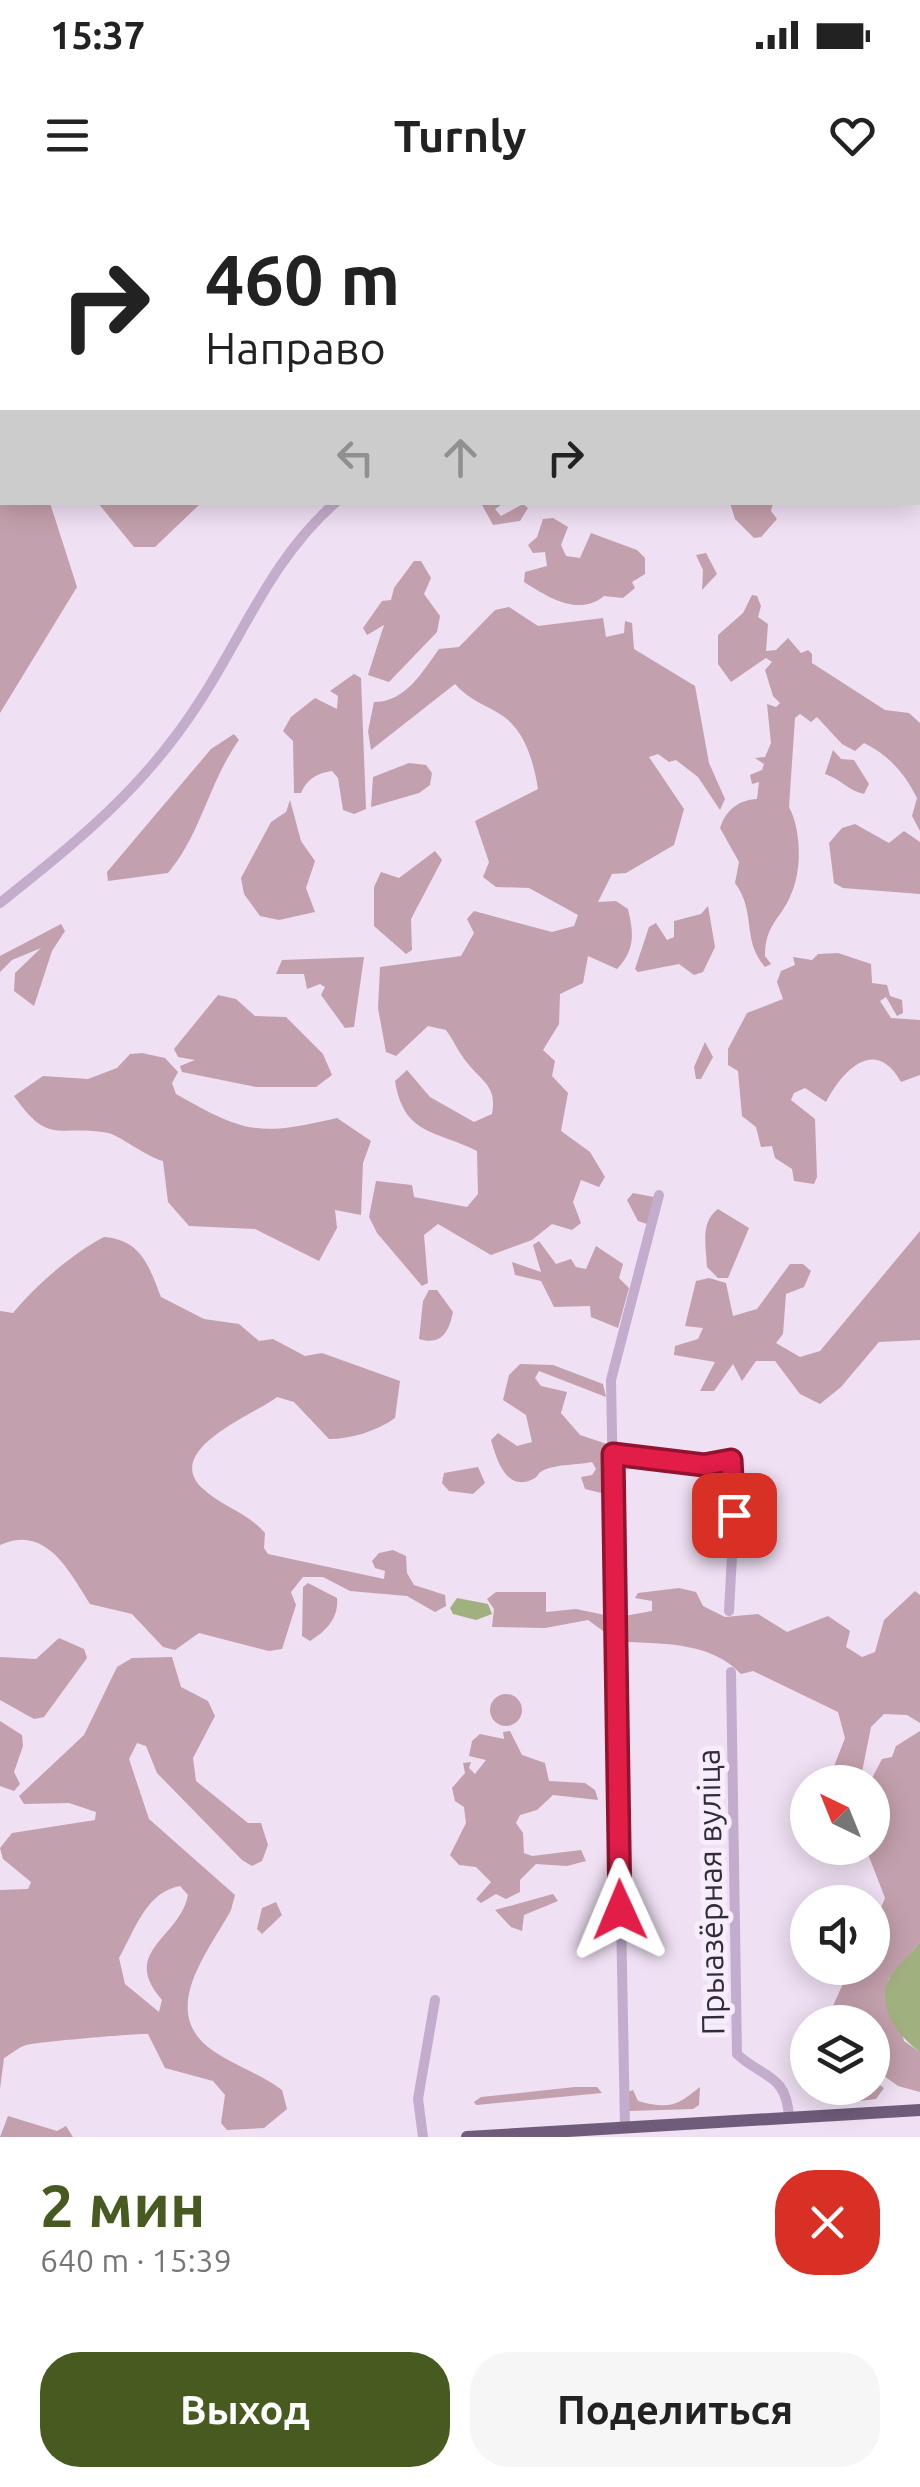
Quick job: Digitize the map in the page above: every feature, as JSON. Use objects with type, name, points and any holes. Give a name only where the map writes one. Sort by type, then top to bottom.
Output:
[{"type":"main road","points":[[466,2137],[920,2110]]},
{"type":"street","points":[[0,903],[105,820],[140,783],[198,704],[268,580],[310,525],[333,505]]},
{"type":"street","points":[[625,2127],[610,1380],[658,1195]]},
{"type":"street","points":[[613,1454],[704,1465],[731,1460],[736,1483],[729,1611]]},
{"type":"street","name":"Прыазёрная вуліца","points":[[731,1672],[737,2054],[773,2075],[782,2088],[790,2118]]},
{"type":"street","points":[[422,2137],[418,2099],[435,2000]]},
{"type":"shaded area","points":[[0,505],[51,505],[77,587],[0,713]]},
{"type":"shaded area","points":[[100,505],[199,505],[155,547],[134,547]]},
{"type":"shaded area","points":[[482,505],[501,505],[495,509],[501,516],[521,505],[528,508],[520,521],[493,525]]},
{"type":"shaded area","points":[[731,505],[772,505],[771,511],[777,519],[761,537],[754,538],[735,519]]},
{"type":"shaded area","points":[[553,518],[568,527],[561,545],[566,556],[580,558],[591,533],[637,550],[645,558],[645,574],[632,582],[635,588],[623,598],[604,596],[574,605],[553,599],[524,582],[525,572],[547,566],[545,552],[533,553],[528,545],[537,537],[543,519]]},
{"type":"shaded area","points":[[706,553],[717,574],[702,590],[703,570],[696,555]]},
{"type":"shaded area","points":[[414,561],[421,561],[431,578],[424,594],[440,616],[437,632],[389,682],[368,675],[384,625],[367,635],[363,628],[382,601],[391,600],[394,588]]},
{"type":"shaded area","points":[[752,595],[757,596],[761,606],[758,617],[768,624],[766,651],[776,650],[788,638],[801,653],[808,650],[812,654],[812,663],[885,710],[909,713],[920,723],[920,831],[912,816],[917,798],[889,759],[864,743],[855,751],[842,744],[817,717],[811,722],[800,714],[795,718],[789,807],[798,837],[799,860],[788,901],[768,936],[765,956],[771,964],[765,967],[753,946],[746,905],[735,883],[739,862],[720,828],[734,807],[757,799],[759,782],[752,784],[750,775],[762,770],[764,764],[755,758],[765,757],[771,743],[767,704],[776,707],[780,703],[773,696],[765,670],[772,662],[766,658],[731,682],[718,664],[718,635],[743,613]]},
{"type":"shaded area","points":[[509,607],[538,626],[603,618],[606,637],[624,633],[625,621],[632,623],[634,649],[695,686],[709,763],[725,799],[720,810],[698,777],[676,760],[669,762],[658,754],[649,757],[684,809],[674,845],[626,873],[612,874],[598,902],[616,901],[628,909],[632,934],[627,955],[617,969],[588,956],[583,983],[560,994],[559,1024],[543,1050],[555,1061],[552,1076],[568,1093],[561,1131],[590,1152],[605,1177],[599,1187],[581,1180],[573,1202],[581,1223],[572,1230],[552,1224],[532,1240],[491,1255],[438,1224],[424,1235],[428,1283],[422,1286],[377,1233],[369,1217],[376,1181],[412,1185],[414,1197],[467,1207],[478,1194],[477,1151],[414,1122],[399,1099],[395,1081],[407,1070],[430,1097],[474,1122],[492,1114],[493,1097],[446,1030],[428,1026],[396,1056],[386,1052],[378,1008],[380,967],[461,956],[474,933],[467,919],[474,911],[552,932],[574,926],[578,915],[529,888],[496,887],[483,877],[489,862],[475,821],[538,789],[528,749],[511,723],[455,684],[371,750],[368,731],[374,702],[404,691],[439,649],[459,647],[495,610]]},
{"type":"shaded area","points":[[354,674],[361,678],[366,809],[354,814],[343,810],[338,778],[332,771],[317,775],[301,793],[294,793],[293,741],[283,731],[291,717],[315,698],[337,709],[338,696],[330,691]]},
{"type":"shaded area","points":[[234,734],[239,740],[189,842],[168,873],[108,881],[107,872],[211,749]]},
{"type":"shaded area","points":[[833,750],[841,759],[854,760],[869,784],[864,794],[825,774]]},
{"type":"shaded area","points":[[409,763],[426,765],[432,773],[430,785],[419,793],[371,807],[373,777]]},
{"type":"shaded area","points":[[290,800],[301,841],[315,861],[306,888],[315,912],[279,920],[260,916],[244,894],[241,878],[271,822],[286,812]]},
{"type":"shaded area","points":[[855,824],[889,843],[904,831],[920,842],[920,894],[843,888],[834,883],[829,843],[842,828]]},
{"type":"shaded area","points":[[435,851],[442,860],[411,919],[412,950],[406,954],[374,926],[374,887],[381,872],[399,878]]},
{"type":"shaded area","points":[[708,906],[715,947],[703,972],[694,975],[679,964],[638,972],[635,969],[649,927],[656,923],[667,940],[674,937],[674,921],[701,914]]},
{"type":"shaded area","points":[[61,924],[65,931],[52,951],[34,1006],[14,991],[15,973],[41,948],[12,960],[0,972],[0,956]]},
{"type":"shaded area","points":[[838,953],[871,964],[872,983],[887,985],[890,996],[902,1000],[903,1013],[897,1016],[886,997],[880,1001],[891,1018],[920,1020],[920,1075],[901,1082],[891,1068],[870,1060],[850,1069],[826,1102],[805,1088],[794,1093],[791,1100],[815,1119],[814,1184],[794,1181],[792,1169],[775,1158],[772,1146],[761,1147],[756,1127],[742,1116],[738,1071],[728,1065],[728,1049],[747,1013],[783,999],[777,982],[781,971],[795,965],[793,957],[812,960],[818,954]]},
{"type":"shaded area","points":[[364,957],[354,1027],[345,1028],[321,995],[325,987],[320,984],[307,989],[304,974],[276,974],[282,960]]},
{"type":"shaded area","points":[[218,995],[236,999],[255,1016],[286,1017],[323,1054],[332,1075],[316,1087],[256,1087],[182,1072],[180,1066],[195,1060],[178,1057],[174,1049]]},
{"type":"shaded area","points":[[705,1042],[713,1057],[701,1079],[696,1079],[694,1067]]},
{"type":"shaded area","points":[[130,1054],[165,1058],[178,1072],[172,1083],[176,1094],[237,1124],[270,1129],[337,1118],[371,1141],[363,1163],[361,1215],[335,1210],[337,1228],[319,1261],[255,1229],[189,1226],[168,1202],[163,1161],[108,1133],[46,1128],[14,1096],[43,1076],[88,1079],[117,1068]]},
{"type":"shaded area","points":[[633,1193],[654,1197],[647,1224],[638,1221],[627,1200]]},
{"type":"shaded area","points":[[718,1209],[749,1228],[728,1278],[718,1278],[707,1267],[706,1228]]},
{"type":"shaded area","points":[[920,1231],[920,1340],[879,1342],[841,1387],[820,1404],[800,1394],[775,1361],[756,1361],[742,1381],[733,1364],[714,1391],[700,1391],[715,1362],[674,1355],[675,1346],[698,1339],[703,1328],[685,1326],[696,1281],[709,1278],[726,1283],[733,1316],[757,1309],[790,1264],[803,1264],[811,1271],[804,1287],[786,1294],[783,1334],[776,1343],[800,1357],[820,1351]]},
{"type":"shaded area","points":[[104,1237],[136,1249],[161,1297],[204,1319],[239,1324],[259,1341],[273,1339],[305,1356],[322,1353],[400,1381],[395,1418],[346,1438],[329,1439],[294,1402],[277,1397],[203,1446],[194,1459],[193,1473],[208,1494],[265,1533],[264,1548],[268,1554],[384,1579],[385,1571],[375,1568],[372,1561],[379,1553],[393,1550],[406,1556],[407,1573],[414,1585],[445,1595],[446,1606],[435,1612],[407,1596],[350,1591],[323,1577],[303,1577],[291,1592],[296,1605],[282,1649],[269,1651],[199,1633],[175,1650],[163,1647],[132,1614],[90,1604],[64,1565],[43,1546],[16,1540],[0,1545],[0,1311],[13,1313],[56,1270]]},
{"type":"shaded area","points":[[539,1241],[556,1264],[571,1259],[576,1267],[586,1269],[596,1246],[623,1264],[619,1278],[629,1288],[618,1328],[591,1317],[590,1306],[554,1307],[541,1281],[515,1275],[512,1262],[541,1272],[533,1245]]},
{"type":"shaded area","points":[[429,1290],[437,1290],[453,1312],[443,1335],[427,1341],[419,1339],[423,1301]]},
{"type":"shaded area","points":[[520,1364],[553,1365],[603,1384],[606,1397],[539,1371],[535,1378],[541,1386],[567,1392],[561,1413],[580,1435],[607,1444],[609,1495],[585,1489],[581,1477],[592,1475],[596,1469],[592,1462],[549,1468],[522,1482],[514,1481],[503,1470],[491,1440],[498,1433],[517,1446],[532,1442],[526,1415],[503,1400],[509,1375]]},
{"type":"shaded area","points":[[478,1467],[485,1483],[473,1494],[449,1491],[442,1483],[444,1473]]},
{"type":"shaded area","points":[[308,1583],[337,1598],[330,1623],[310,1641],[302,1636],[303,1587]]},
{"type":"shaded area","points":[[679,1588],[696,1592],[703,1606],[725,1617],[758,1614],[787,1632],[828,1616],[850,1631],[846,1647],[862,1657],[875,1652],[884,1620],[915,1591],[920,1595],[920,1723],[907,1715],[884,1714],[871,1727],[863,1765],[835,1765],[845,1738],[838,1712],[753,1671],[741,1674],[703,1651],[628,1642],[624,1616],[652,1611],[652,1601],[635,1598],[638,1593]]},
{"type":"shaded area","points":[[496,1592],[546,1592],[546,1612],[576,1609],[605,1615],[614,1627],[610,1636],[588,1620],[545,1628],[492,1627],[494,1609],[487,1599]]},
{"type":"shaded area","points":[[457,1598],[488,1604],[492,1614],[476,1620],[453,1614],[450,1608]]},
{"type":"shaded area","points":[[59,1638],[84,1649],[87,1658],[44,1717],[34,1719],[0,1700],[0,1657],[36,1659]]},
{"type":"shaded area","points":[[172,1657],[181,1687],[208,1701],[215,1716],[193,1758],[196,1781],[248,1823],[261,1823],[268,1845],[262,1861],[252,1866],[242,1860],[157,1773],[146,1746],[137,1743],[129,1759],[149,1819],[235,1895],[231,1910],[193,1979],[188,2015],[194,2032],[208,2047],[282,2090],[287,2109],[264,2128],[227,2130],[221,2123],[225,2095],[213,2081],[165,2068],[148,2034],[23,2046],[4,2058],[0,2089],[0,1890],[28,1889],[31,1882],[3,1859],[0,1848],[12,1833],[95,1820],[96,1812],[69,1803],[24,1804],[19,1796],[84,1735],[117,1667],[132,1658]],"holes":[[[180,1886],[188,1895],[175,1923],[149,1957],[150,1983],[162,2000],[159,2012],[125,1984],[119,1958],[143,1914],[158,1896]]]},
{"type":"shaded area","points":[[506,1694],[517,1699],[522,1710],[517,1721],[506,1726],[495,1721],[490,1710],[495,1699]]},
{"type":"shaded area","points":[[0,1721],[22,1735],[23,1746],[14,1772],[20,1784],[14,1791],[0,1786]]},
{"type":"shaded area","points":[[510,1731],[522,1755],[545,1763],[549,1781],[585,1783],[595,1790],[598,1800],[553,1795],[537,1810],[520,1815],[516,1823],[523,1833],[524,1853],[532,1856],[581,1850],[586,1861],[567,1866],[536,1864],[520,1880],[520,1892],[506,1899],[496,1894],[481,1903],[476,1899],[491,1882],[476,1867],[459,1865],[450,1855],[466,1823],[464,1807],[455,1801],[452,1788],[465,1773],[463,1763],[471,1762],[469,1768],[475,1774],[486,1760],[469,1756],[472,1741],[480,1734],[504,1739],[503,1732]]},
{"type":"shaded area","points":[[920,1731],[920,1942],[890,1978],[890,1885],[880,1885],[872,1865],[890,1865],[890,1765],[879,1765],[882,1759],[892,1757],[896,1746]]},
{"type":"shaded area","points":[[553,1894],[558,1901],[524,1915],[522,1931],[511,1927],[495,1910]]},
{"type":"shaded area","points":[[276,1902],[282,1915],[262,1934],[257,1929],[262,1908]]},
{"type":"shaded area","points":[[920,1942],[920,2052],[905,2039],[890,2016],[885,1991],[891,1976]]},
{"type":"shaded area","points":[[842,1985],[889,1985],[904,2041],[920,2052],[920,2092],[890,2080],[890,2005],[833,2005]]},
{"type":"shaded area","points":[[597,2087],[602,2093],[476,2105],[474,2102],[481,2097]]},
{"type":"shaded area","points":[[700,2087],[699,2105],[693,2109],[629,2111],[628,2092],[633,2090],[638,2101],[666,2105],[679,2102]]},
{"type":"shaded area","points":[[8,2116],[57,2131],[66,2126],[73,2137],[0,2137]]},
{"type":"route","points":[[620,1910],[613,1454],[704,1465],[731,1460],[736,1483],[734,1515]]}]
